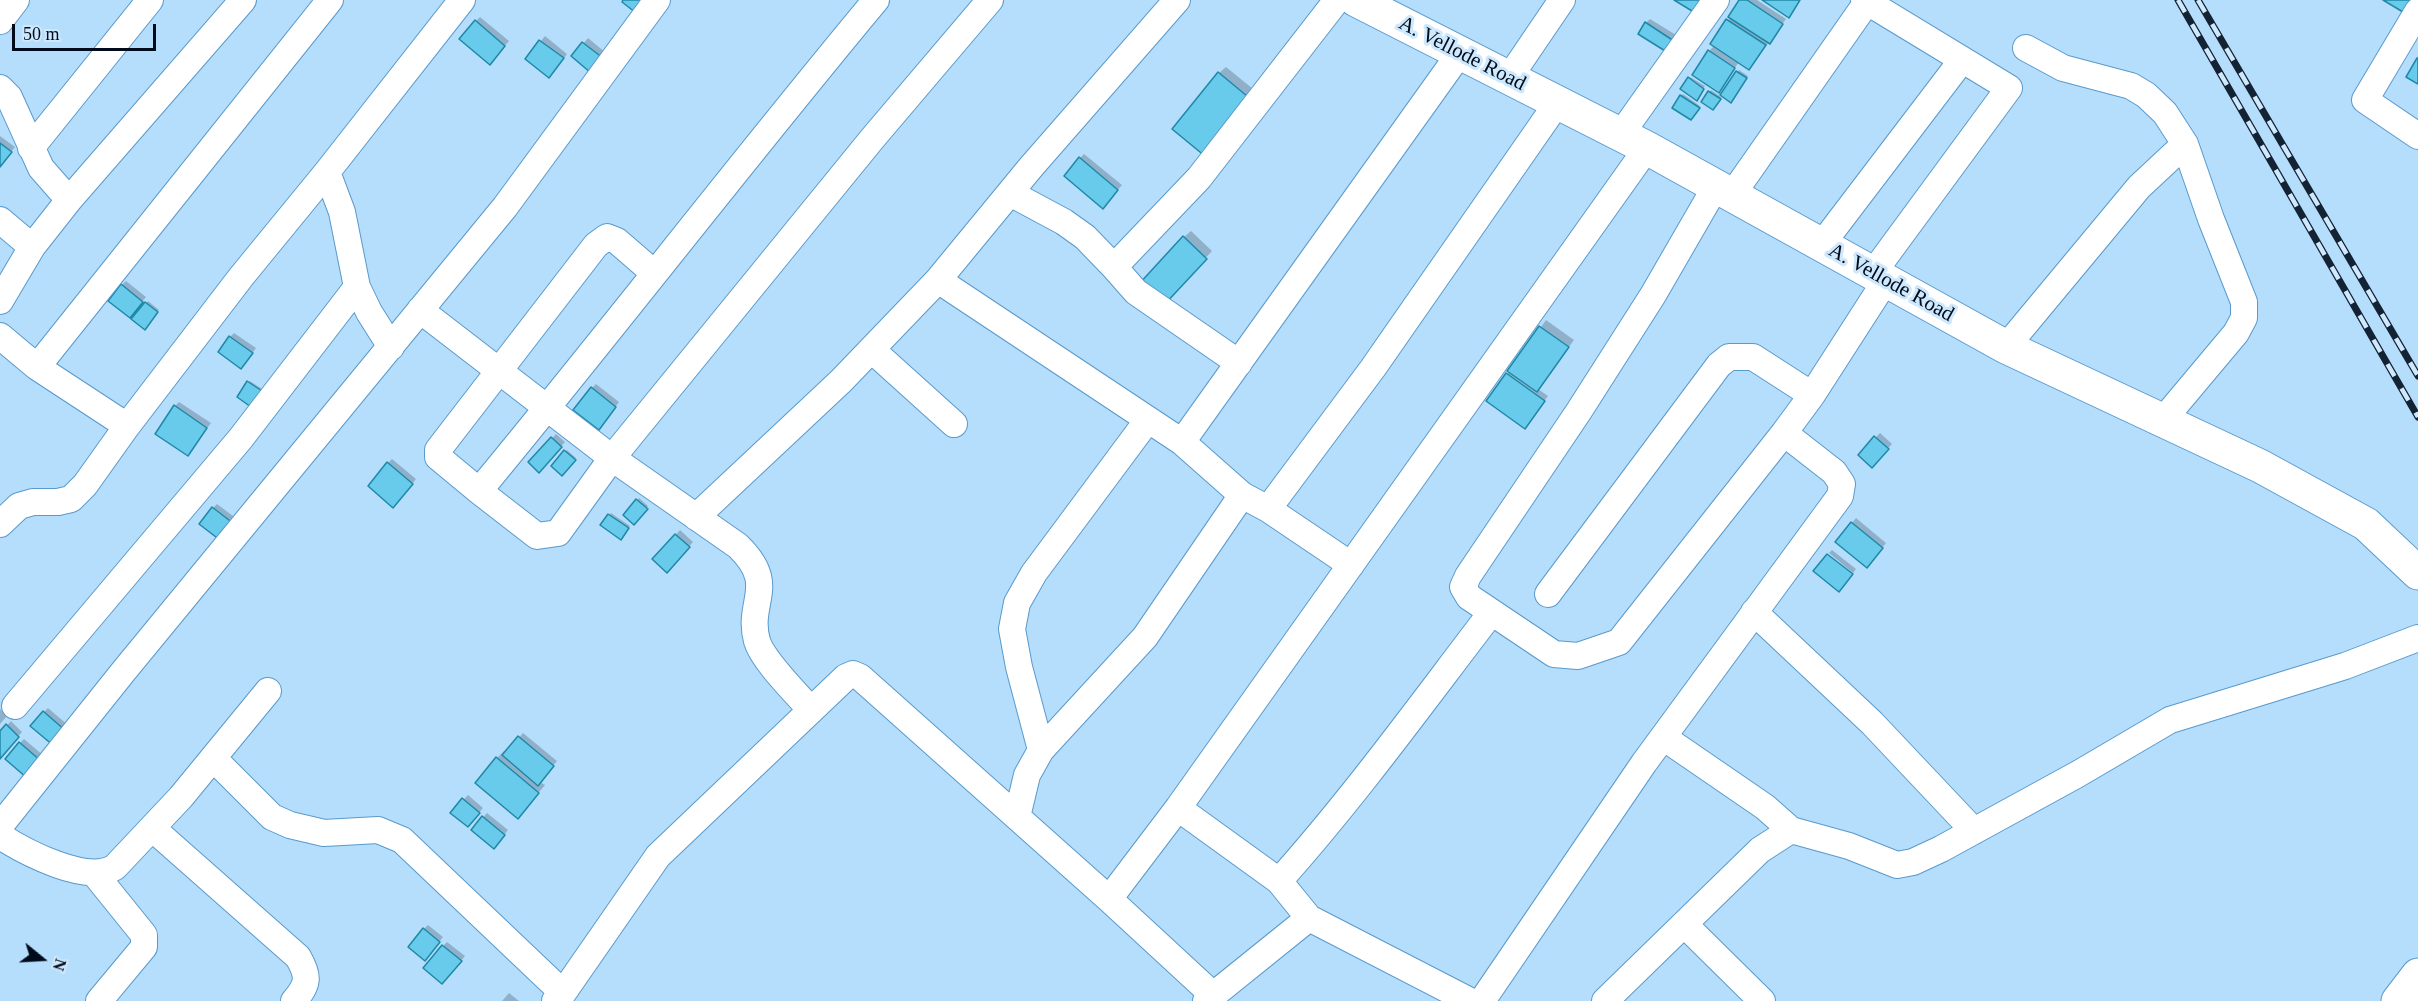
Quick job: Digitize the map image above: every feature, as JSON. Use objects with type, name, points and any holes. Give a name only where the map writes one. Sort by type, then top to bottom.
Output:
[{"type":"main road","name":"A. Vellode Road","points":[[1357,1],[1634,141],[2006,347],[2260,466],[2366,524],[2418,573]]},
{"type":"street","points":[[0,21],[16,0]]},
{"type":"street","points":[[31,148],[150,0]]},
{"type":"street","points":[[0,301],[32,247],[69,200],[243,0]]},
{"type":"street","points":[[37,367],[330,0]]},
{"type":"street","points":[[0,524],[9,499],[58,502],[71,499],[85,485],[127,426],[241,277],[462,0]]},
{"type":"street","points":[[0,826],[123,672],[505,207],[657,0]]},
{"type":"street","points":[[479,491],[548,408],[773,124],[876,0]]},
{"type":"street","points":[[654,273],[617,241],[607,237],[596,245],[438,450],[438,458],[537,536],[558,533],[612,458],[872,139],[990,0]]},
{"type":"street","points":[[696,517],[841,381],[938,280],[1177,0]]},
{"type":"street","points":[[1509,78],[1562,0]]},
{"type":"street","points":[[1109,899],[1178,808],[1351,565],[1634,141],[1716,0]]},
{"type":"street","points":[[1114,267],[1199,178],[1357,1]]},
{"type":"street","points":[[1866,1],[2008,88],[1879,276],[1812,395],[1619,642],[1578,656],[1554,654],[1469,597],[1463,587],[1468,576],[1724,190],[1866,1]]},
{"type":"street","points":[[2418,11],[2365,100],[2418,136]]},
{"type":"street","points":[[2026,48],[2063,68],[2131,86],[2146,95],[2165,113],[2185,144],[2211,219],[2244,302],[2244,318],[2236,333],[2163,420]]},
{"type":"street","points":[[1182,442],[1460,53]]},
{"type":"street","points":[[1822,244],[1962,60]]},
{"type":"street","points":[[0,88],[9,97],[41,168],[69,200]]},
{"type":"street","points":[[1268,509],[1373,368],[1558,102]]},
{"type":"street","points":[[2006,347],[2139,187],[2185,144]]},
{"type":"street","points":[[327,172],[342,212],[357,286],[369,312],[391,347]]},
{"type":"street","points":[[1010,193],[1064,222],[1085,237],[1136,292],[1239,363]]},
{"type":"street","points":[[0,220],[32,247]]},
{"type":"street","points":[[938,280],[1147,421],[1182,442],[1242,495],[1268,509],[1351,565]]},
{"type":"street","points":[[15,706],[241,438],[357,286]]},
{"type":"street","points":[[420,310],[612,458],[738,546],[754,565],[760,582],[756,621],[757,642],[773,666],[811,710]]},
{"type":"street","points":[[0,336],[37,367],[127,426]]},
{"type":"street","points":[[872,350],[954,424]]},
{"type":"street","points":[[1548,594],[1719,365],[1729,357],[1753,357],[1812,395]]},
{"type":"street","points":[[1041,750],[1019,667],[1012,629],[1017,603],[1034,573],[1147,421]]},
{"type":"street","points":[[1482,1001],[1663,737],[1840,496],[1842,484],[1834,472],[1784,433]]},
{"type":"street","points":[[1017,817],[1027,775],[1041,750],[1145,637],[1242,495]]},
{"type":"street","points":[[1754,612],[1872,723],[1974,831]]},
{"type":"street","points":[[1279,881],[1406,724],[1491,613]]},
{"type":"street","points":[[1663,737],[1765,807],[1791,830],[1849,846],[1896,865],[1913,862],[1974,831],[2170,720],[2345,666],[2418,638]]},
{"type":"street","points":[[213,758],[272,817],[290,825],[324,833],[378,830],[402,840],[559,997],[658,856],[846,677],[853,674],[860,676],[1109,899],[1209,998],[1309,918]]},
{"type":"street","points":[[0,836],[46,859],[94,873],[106,873],[115,867],[152,828],[268,691]]},
{"type":"street","points":[[1178,808],[1279,881],[1309,918],[1470,1001]]},
{"type":"street","points":[[152,828],[298,957],[306,972],[304,990],[294,1001]]},
{"type":"street","points":[[1605,1001],[1760,850],[1791,830]]},
{"type":"street","points":[[94,873],[144,935],[144,947],[99,1001]]},
{"type":"street","points":[[1684,924],[1762,1001]]},
{"type":"building","points":[[623,0],[652,0],[640,16],[622,2]]},
{"type":"building","points":[[1674,0],[1705,0],[1697,14]]},
{"type":"building","points":[[1739,0],[1747,0],[1783,24],[1770,44],[1728,17]]},
{"type":"building","points":[[1762,0],[1800,0],[1789,18]]},
{"type":"building","points":[[2383,0],[2417,0],[2408,15]]},
{"type":"building","points":[[1726,19],[1766,45],[1749,70],[1710,44]]},
{"type":"building","points":[[475,20],[505,46],[490,65],[459,39]]},
{"type":"building","points":[[1645,22],[1677,43],[1670,54],[1638,34]]},
{"type":"building","points":[[539,40],[564,58],[549,78],[525,59]]},
{"type":"building","points":[[582,42],[603,58],[591,73],[571,56]]},
{"type":"building","points":[[1708,50],[1735,68],[1719,93],[1692,75]]},
{"type":"building","points":[[2418,58],[2418,84],[2406,77]]},
{"type":"building","points":[[1736,71],[1747,78],[1731,103],[1720,95]]},
{"type":"building","points":[[1218,72],[1253,101],[1206,157],[1172,129]]},
{"type":"building","points":[[1688,77],[1704,89],[1697,101],[1680,89]]},
{"type":"building","points":[[1708,91],[1721,99],[1713,110],[1701,102]]},
{"type":"building","points":[[1680,95],[1700,108],[1691,120],[1672,108]]},
{"type":"building","points":[[0,143],[12,152],[0,167]]},
{"type":"building","points":[[1079,157],[1118,190],[1103,209],[1064,176]]},
{"type":"building","points":[[1183,236],[1207,259],[1163,306],[1139,284]]},
{"type":"building","points":[[121,284],[143,302],[130,318],[108,301]]},
{"type":"building","points":[[145,302],[158,312],[145,330],[131,319]]},
{"type":"building","points":[[1539,326],[1569,347],[1537,392],[1507,371]]},
{"type":"building","points":[[229,336],[253,353],[241,369],[218,352]]},
{"type":"building","points":[[1506,373],[1545,401],[1525,429],[1486,401]]},
{"type":"building","points":[[247,381],[262,391],[251,407],[237,397]]},
{"type":"building","points":[[591,387],[616,407],[599,430],[573,410]]},
{"type":"building","points":[[174,405],[207,428],[188,456],[155,434]]},
{"type":"building","points":[[1874,436],[1889,449],[1872,468],[1858,455]]},
{"type":"building","points":[[551,437],[562,447],[539,473],[528,462]]},
{"type":"building","points":[[564,450],[576,460],[562,476],[551,466]]},
{"type":"building","points":[[387,462],[413,484],[393,508],[368,486]]},
{"type":"building","points":[[636,499],[648,509],[634,525],[623,515]]},
{"type":"building","points":[[212,507],[238,527],[225,544],[199,524]]},
{"type":"building","points":[[608,514],[629,528],[621,540],[600,525]]},
{"type":"building","points":[[1851,522],[1883,548],[1867,568],[1835,542]]},
{"type":"building","points":[[675,534],[690,547],[667,573],[652,559]]},
{"type":"building","points":[[1827,554],[1853,574],[1839,592],[1813,571]]},
{"type":"building","points":[[43,711],[66,731],[54,746],[30,726]]},
{"type":"building","points":[[6,724],[19,737],[0,759],[0,731]]},
{"type":"building","points":[[518,736],[554,766],[538,786],[502,755]]},
{"type":"building","points":[[19,742],[41,761],[27,778],[5,759]]},
{"type":"building","points":[[496,757],[539,793],[518,819],[475,783]]},
{"type":"building","points":[[462,798],[480,813],[468,827],[450,813]]},
{"type":"building","points":[[482,816],[505,835],[494,849],[471,830]]},
{"type":"building","points":[[423,928],[440,942],[425,961],[408,947]]},
{"type":"building","points":[[442,945],[462,961],[442,984],[423,968]]},
{"type":"railway","points":[[2178,0],[2418,417]]},
{"type":"railway","points":[[2198,0],[2418,376]]}]
